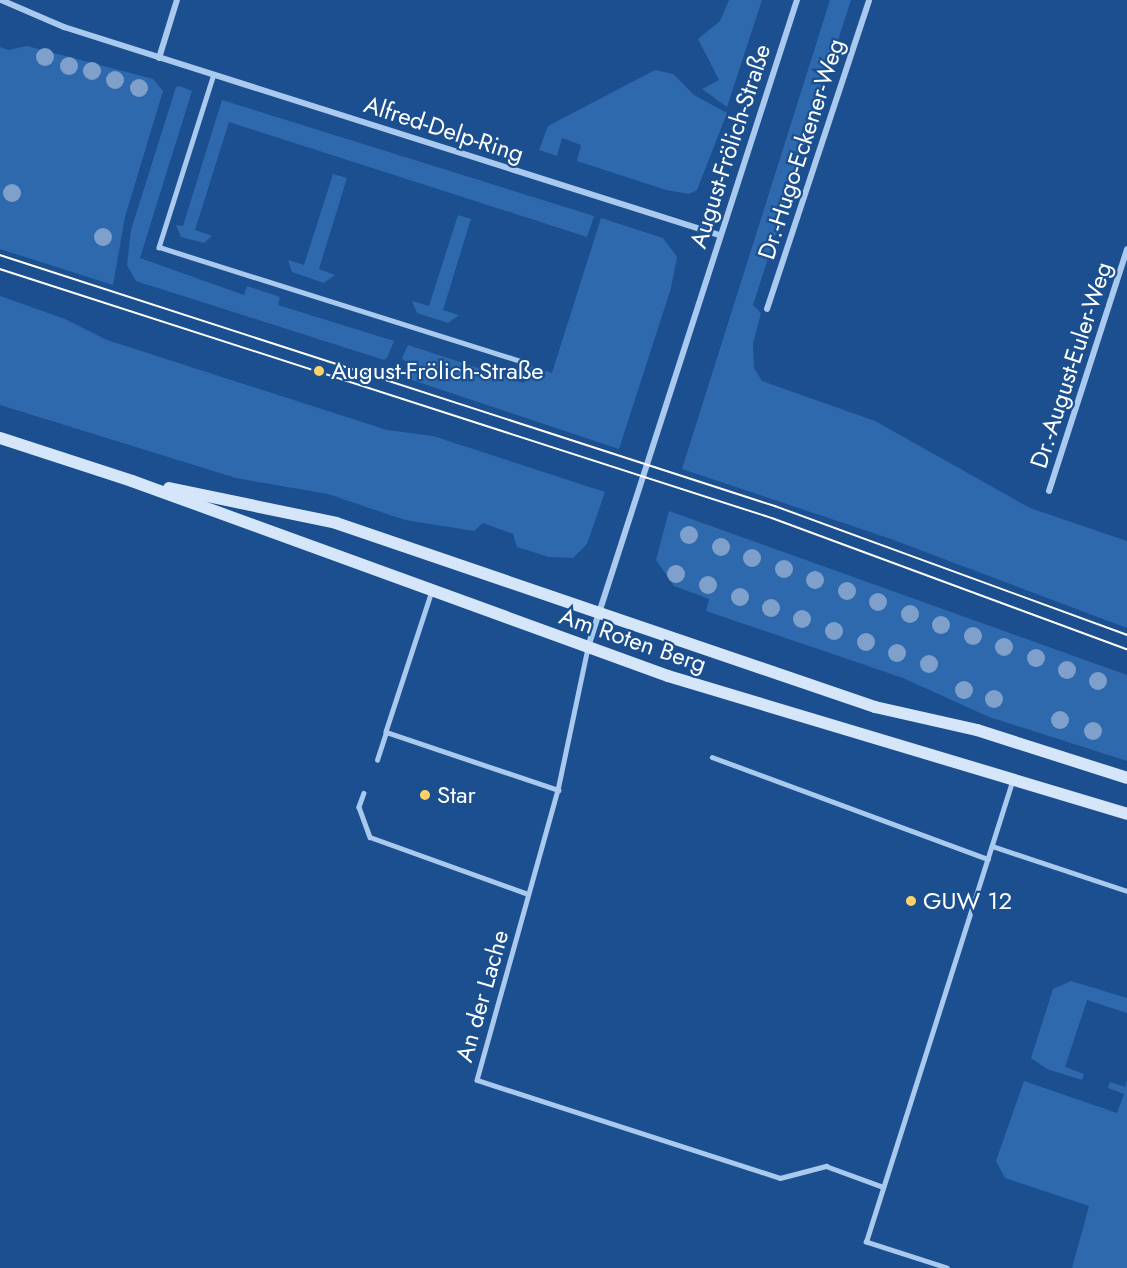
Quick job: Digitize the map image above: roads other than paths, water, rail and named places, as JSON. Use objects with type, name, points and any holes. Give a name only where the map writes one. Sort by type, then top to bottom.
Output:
[{"type":"main road","name":"Am Roten Berg","points":[[0,438],[132,481],[433,588],[588,647],[825,726],[1013,777],[1127,814]]},
{"type":"main road","name":"Am Roten Berg","points":[[132,481],[336,523],[875,707],[977,730],[1127,778]]},
{"type":"street","name":"Alfred-Delp-Ring","points":[[1,0],[64,27],[718,236]]},
{"type":"street","points":[[159,58],[177,0]]},
{"type":"street","name":"August-Frölich-Straße","points":[[588,647],[718,236],[797,0]]},
{"type":"street","name":"Dr.-Hugo-Eckener-Weg","points":[[767,309],[869,0]]},
{"type":"street","name":"Dr.-August-Euler-Weg","points":[[1049,491],[1127,249]]},
{"type":"lane","points":[[214,74],[159,247],[520,361]]},
{"type":"lane","points":[[376,760],[433,588]]},
{"type":"lane","name":"An der Lache","points":[[588,647],[558,790],[477,1080],[780,1178],[826,1166],[883,1187]]},
{"type":"lane","points":[[386,732],[558,790]]},
{"type":"lane","points":[[712,757],[988,859]]},
{"type":"lane","points":[[947,1268],[866,1242],[1013,777]]},
{"type":"lane","points":[[364,793],[359,807],[370,837],[528,894]]},
{"type":"lane","points":[[992,846],[1127,891]]},
{"type":"tram line","points":[[0,255],[775,506],[1127,635]]},
{"type":"tram line","points":[[0,269],[772,518],[1127,649]]},
{"type":"place","name":"August-Frölich-Straße","points":[[319,371]]},
{"type":"place","name":"Star","points":[[425,795]]},
{"type":"place","name":"GUW 12","points":[[911,901]]}]
